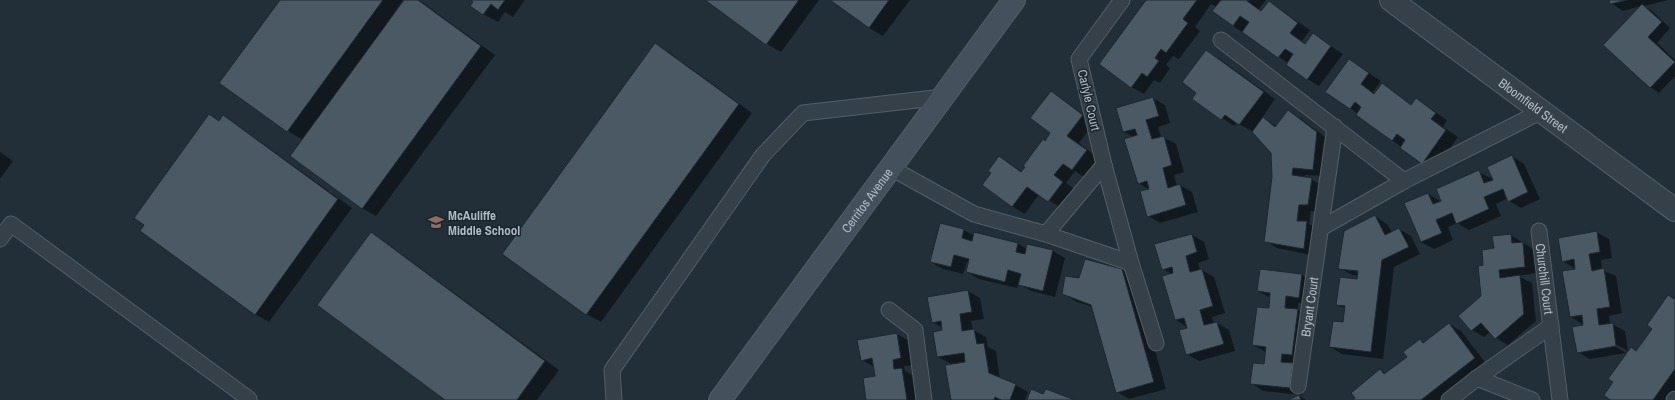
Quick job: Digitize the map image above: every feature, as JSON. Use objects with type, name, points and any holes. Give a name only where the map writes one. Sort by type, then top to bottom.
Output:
[{"type":"main road","name":"Cerritos Avenue","points":[[720,400],[1014,0]]},
{"type":"street","name":"Bloomfield Street","points":[[1391,0],[1675,210]]},
{"type":"lane","name":"Carlyle Court","points":[[1122,0],[1079,59],[1104,166],[1156,344]]},
{"type":"lane","points":[[1221,40],[1404,181]]},
{"type":"lane","points":[[614,400],[612,370],[763,155],[803,113],[942,97]]},
{"type":"lane","points":[[1321,228],[1404,181],[1542,111]]},
{"type":"lane","name":"Bryant Court","points":[[1298,386],[1335,127]]},
{"type":"lane","points":[[1046,234],[1104,166]]},
{"type":"lane","points":[[891,168],[974,214],[1046,234],[1131,262]]},
{"type":"lane","points":[[0,239],[11,224],[249,399],[248,400]]},
{"type":"lane","name":"Churchill Court","points":[[1539,230],[1560,400]]},
{"type":"lane","points":[[889,310],[916,330],[924,400]]},
{"type":"lane","name":"Churchill Court","points":[[1449,400],[1477,378],[1551,326]]},
{"type":"lane","points":[[1477,378],[1532,400]]},
{"type":"building","points":[[280,0],[383,0],[287,132],[219,83]]},
{"type":"building","points":[[404,0],[418,0],[481,46],[362,209],[290,156]]},
{"type":"building","points":[[471,0],[505,0],[498,10],[491,4],[483,15],[470,6],[473,2]]},
{"type":"building","points":[[705,0],[799,0],[766,45]]},
{"type":"building","points":[[830,0],[889,0],[869,28]]},
{"type":"building","points":[[1146,0],[1197,0],[1183,19],[1188,23],[1166,53],[1161,49],[1155,58],[1159,61],[1147,77],[1142,73],[1131,88],[1099,64]]},
{"type":"building","points":[[1221,0],[1249,0],[1247,1],[1261,11],[1269,1],[1298,23],[1290,33],[1305,44],[1313,33],[1331,46],[1307,80],[1286,65],[1293,54],[1285,49],[1278,58],[1242,32],[1249,22],[1240,16],[1233,26],[1212,11]]},
{"type":"building","points":[[1609,0],[1628,0],[1610,4]]},
{"type":"building","points":[[1642,4],[1662,22],[1648,37],[1675,62],[1650,88],[1603,45]]},
{"type":"building","points":[[655,43],[739,104],[586,315],[502,254]]},
{"type":"building","points":[[1206,50],[1264,92],[1239,125],[1225,115],[1221,120],[1192,99],[1196,93],[1182,82]]},
{"type":"building","points":[[1349,59],[1369,73],[1361,84],[1374,94],[1382,83],[1411,105],[1416,98],[1436,113],[1431,119],[1446,130],[1422,164],[1400,148],[1405,140],[1397,134],[1392,141],[1356,115],[1361,107],[1355,102],[1350,109],[1325,92]]},
{"type":"building","points":[[1051,91],[1083,115],[1067,136],[1087,150],[1072,170],[1063,164],[1054,175],[1063,182],[1048,202],[1027,187],[1012,207],[982,185],[991,173],[988,171],[999,156],[1021,172],[1025,167],[1023,166],[1043,139],[1045,141],[1050,133],[1030,118]]},
{"type":"building","points":[[1153,97],[1159,116],[1146,120],[1152,139],[1164,136],[1172,165],[1163,168],[1168,188],[1180,184],[1186,205],[1147,217],[1140,191],[1149,189],[1147,181],[1138,184],[1124,139],[1137,135],[1135,129],[1123,132],[1116,108]]},
{"type":"building","points":[[1288,110],[1317,132],[1313,170],[1293,168],[1292,175],[1312,178],[1308,205],[1299,205],[1297,221],[1307,221],[1304,249],[1264,242],[1272,177],[1271,153],[1252,132],[1263,117],[1275,127]]},
{"type":"building","points":[[209,114],[219,121],[223,115],[338,199],[255,315],[140,231],[144,225],[134,218]]},
{"type":"building","points":[[1512,155],[1528,192],[1508,202],[1503,189],[1484,197],[1489,209],[1456,224],[1452,213],[1436,220],[1442,233],[1421,242],[1404,203],[1428,193],[1433,204],[1441,201],[1436,189],[1479,170],[1484,183],[1493,180],[1487,167]]},
{"type":"building","points":[[1375,215],[1385,235],[1399,228],[1409,247],[1382,260],[1371,352],[1329,347],[1333,321],[1343,322],[1345,306],[1336,305],[1340,277],[1357,279],[1358,271],[1338,269],[1344,231]]},
{"type":"building","points":[[940,223],[964,229],[962,238],[972,241],[974,232],[1018,243],[1016,252],[1025,254],[1027,244],[1053,250],[1043,291],[1018,285],[1021,274],[1008,270],[1005,282],[966,272],[969,259],[954,255],[951,267],[930,262]]},
{"type":"building","points":[[1597,231],[1600,252],[1589,254],[1592,271],[1604,268],[1610,307],[1597,309],[1599,325],[1613,323],[1616,346],[1577,353],[1572,327],[1583,325],[1582,315],[1570,317],[1562,271],[1575,269],[1574,259],[1562,262],[1558,238]]},
{"type":"building","points":[[371,232],[545,361],[517,400],[445,400],[317,305]]},
{"type":"building","points":[[1192,234],[1197,252],[1186,256],[1190,272],[1202,269],[1213,306],[1200,310],[1204,325],[1217,322],[1224,344],[1186,355],[1179,330],[1187,328],[1184,318],[1175,320],[1162,276],[1173,273],[1172,267],[1162,270],[1154,244]]},
{"type":"building","points":[[1511,234],[1512,243],[1523,242],[1525,267],[1499,270],[1500,278],[1520,275],[1524,314],[1495,339],[1481,323],[1471,331],[1458,316],[1481,296],[1478,266],[1483,265],[1482,250],[1494,248],[1492,236]]},
{"type":"building","points":[[1085,259],[1122,269],[1154,382],[1116,393],[1091,305],[1062,294],[1065,276],[1079,278]]},
{"type":"building","points":[[1260,269],[1302,274],[1299,298],[1286,296],[1285,308],[1298,309],[1292,355],[1282,354],[1281,362],[1293,363],[1290,388],[1250,384],[1253,363],[1264,364],[1266,347],[1252,345],[1257,307],[1269,308],[1270,293],[1257,291]]},
{"type":"building","points":[[968,290],[972,312],[960,314],[962,331],[974,329],[977,344],[984,343],[989,373],[1016,384],[1010,400],[1001,400],[995,397],[994,400],[951,400],[945,365],[965,362],[964,353],[937,357],[933,332],[942,330],[941,321],[932,323],[927,297]]},
{"type":"building","points":[[1668,295],[1674,299],[1675,297],[1675,369],[1653,400],[1610,400],[1604,395],[1613,382],[1608,379],[1631,347],[1636,351],[1652,329],[1647,325]]},
{"type":"building","points":[[1449,323],[1475,358],[1421,400],[1353,400],[1355,398],[1351,393],[1380,369],[1384,374],[1407,357],[1403,352],[1420,339],[1423,343]]},
{"type":"building","points":[[897,333],[901,358],[893,360],[894,369],[902,368],[907,400],[866,400],[863,378],[875,376],[872,358],[861,361],[857,340]]},
{"type":"building","points":[[1031,389],[1043,394],[1046,389],[1075,400],[1027,400]]},
{"type":"building","points":[[1299,395],[1301,400],[1288,400]]},
{"type":"place","name":"McAuliffe Middle School","points":[[436,222]]}]
